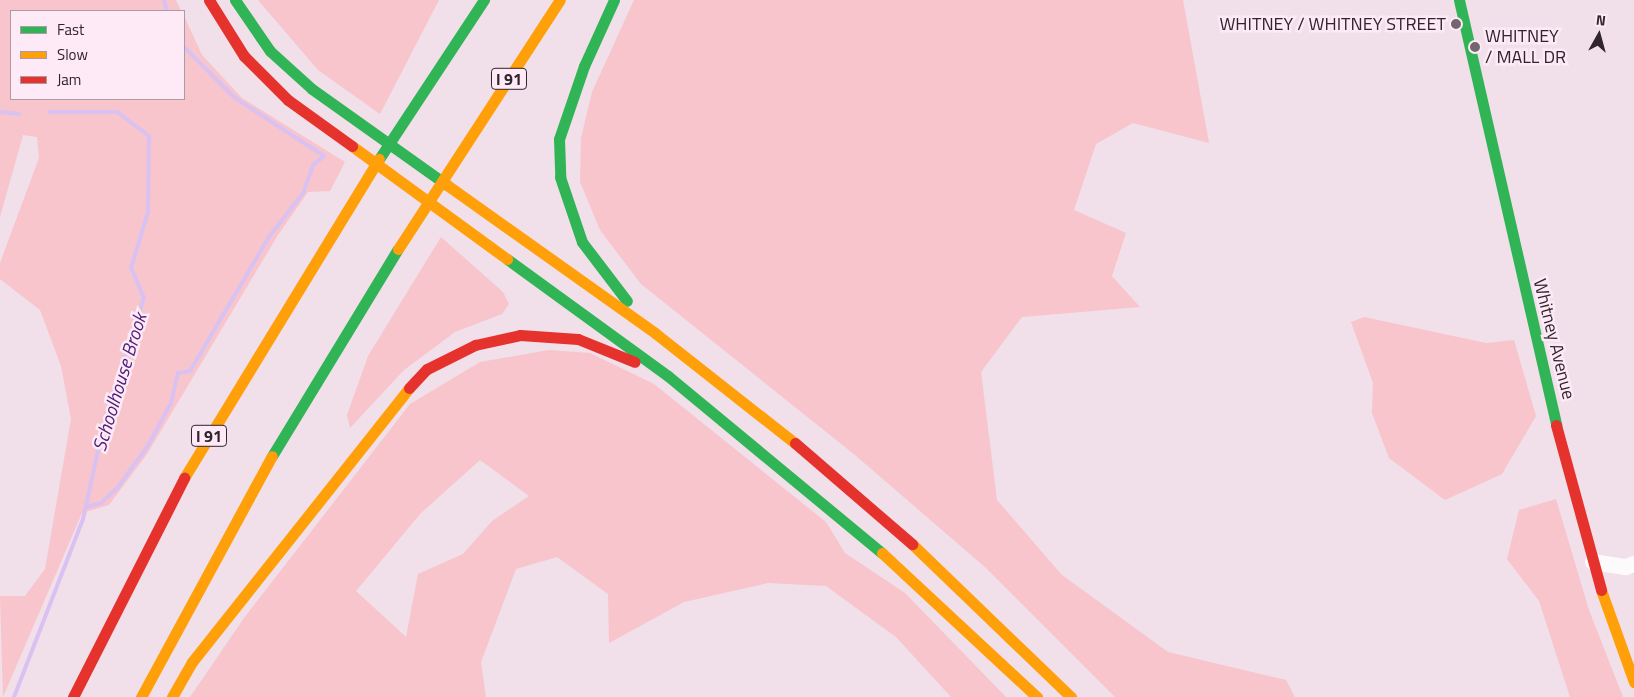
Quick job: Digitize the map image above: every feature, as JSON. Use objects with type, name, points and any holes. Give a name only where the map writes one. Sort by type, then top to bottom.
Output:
[{"type":"main road","points":[[209,0],[244,56],[288,100],[668,376],[863,535],[1037,697]]},
{"type":"main road","points":[[235,0],[270,52],[312,89],[648,327],[860,497],[1071,697]]},
{"type":"main road","name":"I 91","points":[[73,697],[184,479],[362,184],[484,0]]},
{"type":"main road","name":"I 91","points":[[141,697],[228,530],[455,156],[560,0]]},
{"type":"main road","points":[[614,0],[584,66],[559,139],[560,177],[582,242],[648,327]]},
{"type":"main road","name":"Whitney Avenue","points":[[1459,0],[1509,231],[1593,562],[1634,682]]},
{"type":"main road","points":[[405,121],[446,33]]},
{"type":"main road","points":[[172,697],[192,662],[388,410],[427,369],[475,345],[520,335],[578,338],[668,376]]},
{"type":"street","points":[[1593,562],[1626,567],[1634,564]]},
{"type":"shaded area","points":[[0,0],[176,0],[181,10],[10,10],[10,100],[185,100],[185,18],[202,55],[242,98],[345,162],[330,191],[308,192],[278,235],[147,454],[109,505],[82,513],[3,697],[0,596],[25,596],[45,569],[71,419],[61,366],[40,310],[0,279],[0,263],[39,158],[37,137],[23,135],[0,217]]},
{"type":"shaded area","points":[[258,0],[439,0],[380,114],[318,70]]},
{"type":"shaded area","points":[[634,0],[1183,0],[1209,143],[1133,123],[1096,144],[1074,210],[1126,233],[1112,276],[1140,307],[1022,317],[981,372],[997,500],[1062,575],[1168,652],[1286,680],[1295,697],[1115,697],[986,568],[855,455],[641,284],[600,230],[580,182],[581,138],[592,92]]},
{"type":"shaded area","points":[[441,237],[503,292],[509,304],[502,314],[455,332],[404,370],[350,428],[347,415],[368,356]]},
{"type":"shaded area","points":[[1364,317],[1486,343],[1514,340],[1536,416],[1502,474],[1445,500],[1389,458],[1372,413],[1373,383],[1351,322]]},
{"type":"shaded area","points":[[549,350],[590,353],[654,384],[826,522],[845,553],[905,593],[1006,697],[951,697],[896,637],[826,586],[768,583],[684,602],[609,643],[608,594],[557,557],[516,569],[481,662],[486,697],[190,697],[244,618],[410,404],[480,362]],"holes":[[[480,460],[529,496],[492,521],[463,554],[418,574],[406,637],[356,591],[420,514]]]},
{"type":"shaded area","points":[[1556,499],[1589,610],[1623,697],[1570,697],[1539,601],[1507,559],[1519,510]]},
{"type":"waterway","points":[[164,0],[167,10]]},
{"type":"waterway","points":[[86,507],[101,503],[118,487],[147,447],[171,403],[178,373],[190,371],[269,237],[303,193],[313,165],[324,156],[235,98],[185,48]]},
{"type":"waterway","name":"Schoolhouse Brook","points":[[0,112],[19,114]]},
{"type":"waterway","name":"Schoolhouse Brook","points":[[14,697],[83,519],[106,414],[144,298],[131,268],[148,212],[149,136],[117,112],[49,112]]},
{"type":"traffic: fast","points":[[235,0],[270,51],[312,89],[447,185]]},
{"type":"traffic: fast","points":[[379,159],[484,0]]},
{"type":"traffic: fast","points":[[614,0],[584,66],[559,139],[560,177],[582,242],[627,301]]},
{"type":"traffic: fast","points":[[1459,0],[1556,425]]},
{"type":"traffic: fast","points":[[272,456],[398,249]]},
{"type":"traffic: fast","points":[[507,259],[668,376],[882,553]]},
{"type":"traffic: slow","points":[[398,249],[560,0]]},
{"type":"traffic: slow","points":[[352,146],[507,259]]},
{"type":"traffic: slow","points":[[184,478],[379,159]]},
{"type":"traffic: slow","points":[[447,185],[655,333],[795,443]]},
{"type":"traffic: slow","points":[[172,697],[192,662],[409,388]]},
{"type":"traffic: slow","points":[[141,697],[272,456]]},
{"type":"traffic: slow","points":[[912,544],[1071,697]]},
{"type":"traffic: slow","points":[[882,553],[1037,697]]},
{"type":"traffic: slow","points":[[1601,590],[1634,682]]},
{"type":"traffic: jam","points":[[209,0],[244,56],[288,100],[352,146]]},
{"type":"traffic: jam","points":[[409,388],[427,369],[475,345],[520,335],[578,339],[635,362]]},
{"type":"traffic: jam","points":[[1556,425],[1601,590]]},
{"type":"traffic: jam","points":[[795,443],[912,544]]},
{"type":"traffic: jam","points":[[73,697],[184,478]]},
{"type":"place","name":"WHITNEY / WHITNEY STREET","points":[[1456,24]]},
{"type":"place","name":"WHITNEY / MALL DR","points":[[1475,47]]}]
